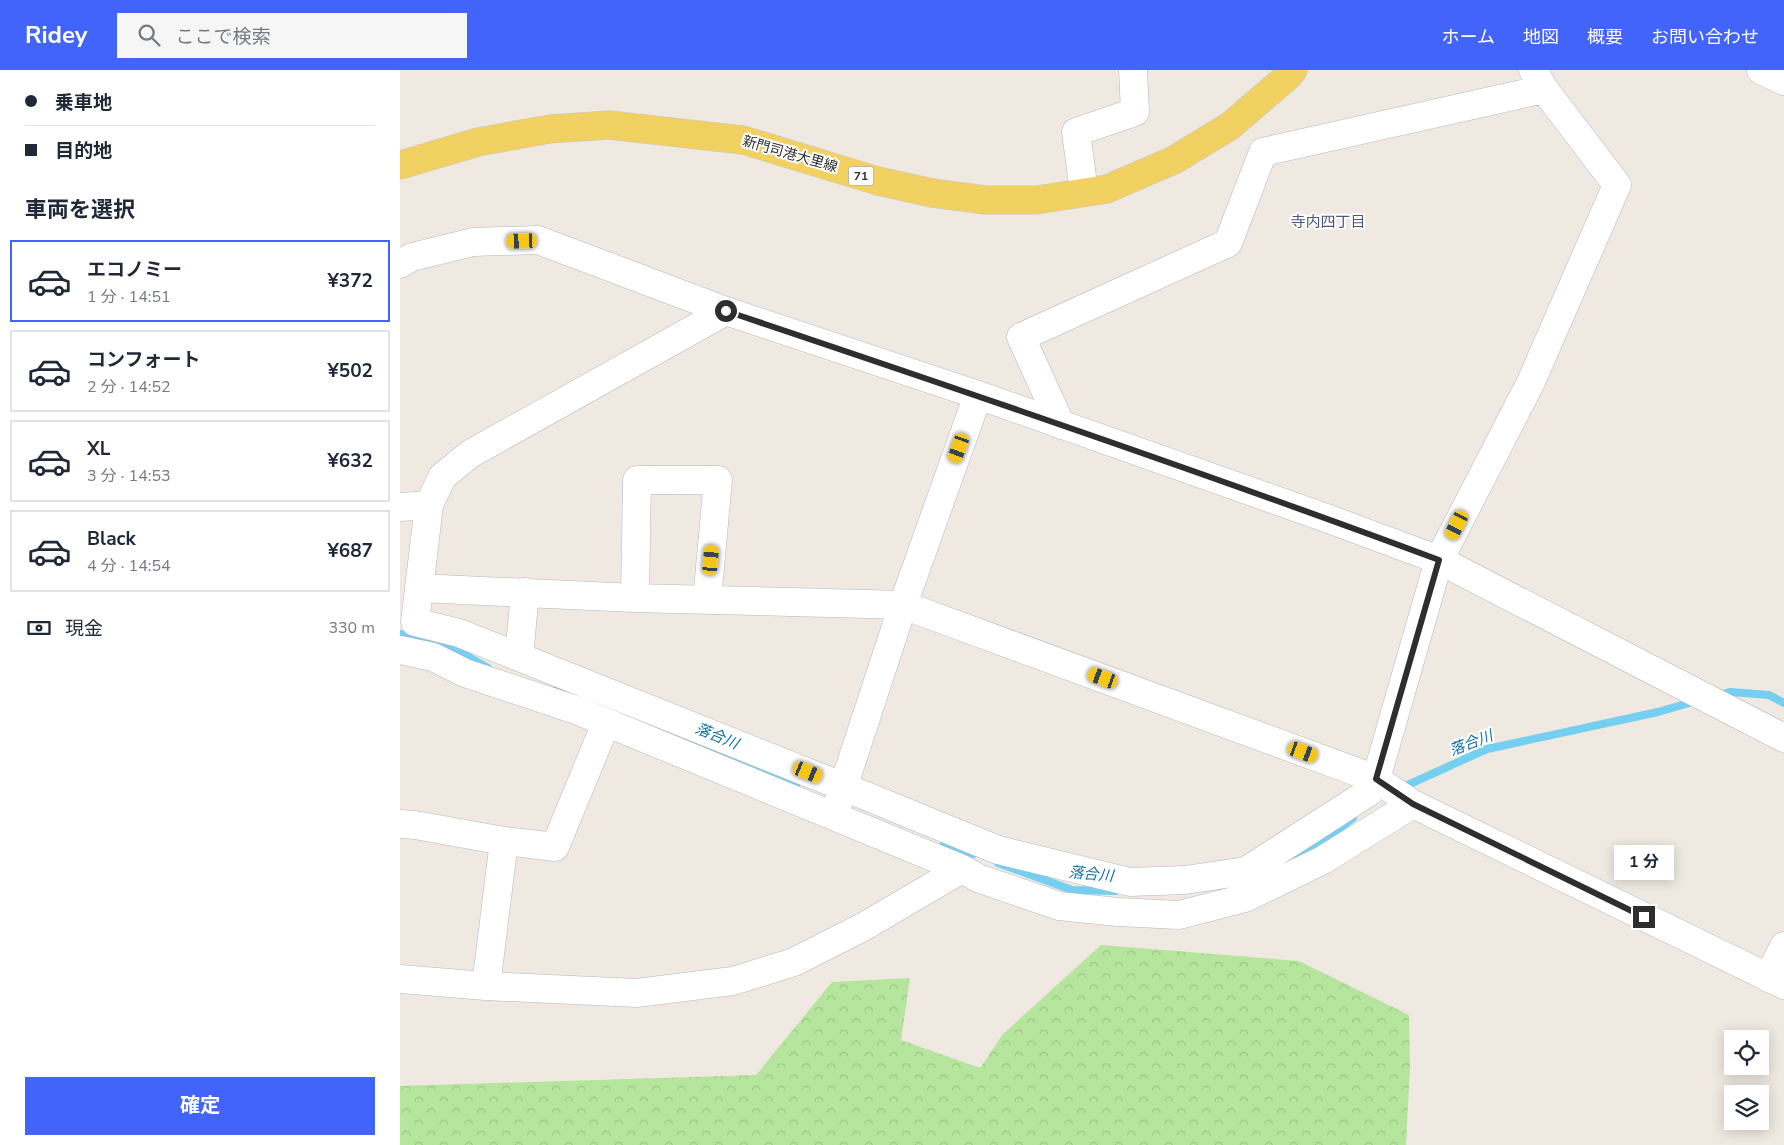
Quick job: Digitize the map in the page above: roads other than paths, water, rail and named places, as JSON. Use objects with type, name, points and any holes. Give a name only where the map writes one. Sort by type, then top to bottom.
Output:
[{"type":"main road","name":"新門司港大里線","points":[[400,165],[478,142],[550,129],[609,125],[743,140],[878,181],[932,193],[985,200],[1037,200],[1107,189],[1174,160],[1230,126],[1293,70]]},
{"type":"street","points":[[1084,192],[1076,132],[1135,112],[1133,70]]},
{"type":"street","points":[[1761,70],[1784,81]]},
{"type":"street","points":[[726,311],[470,454],[442,477],[429,505],[415,622],[459,633],[844,786],[998,850],[1130,882],[1185,880],[1246,871],[1368,792],[1376,779],[1439,560],[1530,384],[1617,185],[1538,80],[1263,152],[1228,243],[1021,337],[1061,424]]},
{"type":"street","points":[[400,264],[412,257],[473,242],[538,240],[726,311],[978,395],[1329,519],[1439,560],[1784,738]]},
{"type":"street","points":[[834,816],[903,605],[978,395]]},
{"type":"street","points":[[635,598],[636,480],[718,480],[707,600]]},
{"type":"street","points":[[400,508],[429,505]]},
{"type":"street","points":[[419,588],[635,598],[903,605],[1376,779],[1413,804],[1776,981],[1784,946]]},
{"type":"street","points":[[520,657],[525,592]]},
{"type":"street","points":[[400,650],[433,657],[465,673],[576,710],[962,869],[978,878],[1059,906],[1118,912],[1179,915],[1244,898],[1324,860],[1413,804]]},
{"type":"street","points":[[400,824],[416,825],[504,841],[555,847],[606,723]]},
{"type":"street","points":[[486,986],[504,841]]},
{"type":"street","points":[[400,979],[486,986],[637,993],[733,981],[794,962],[863,927],[962,869]]},
{"type":"waterway","name":"落合川","points":[[400,634],[437,639],[488,668]]},
{"type":"waterway","name":"落合川","points":[[556,689],[590,699]]},
{"type":"waterway","name":"落合川","points":[[1719,695],[1731,692],[1769,695],[1784,703]]},
{"type":"waterway","name":"落合川","points":[[1401,788],[1487,749],[1658,712],[1696,701]]},
{"type":"waterway","name":"落合川","points":[[631,716],[710,750],[797,783]]},
{"type":"waterway","name":"落合川","points":[[1296,855],[1327,838],[1353,818]]},
{"type":"waterway","name":"落合川","points":[[944,843],[973,854]]},
{"type":"waterway","name":"落合川","points":[[998,863],[1072,890],[1116,891]]},
{"type":"district","name":"寺内四丁目","points":[[1328,222]]}]
